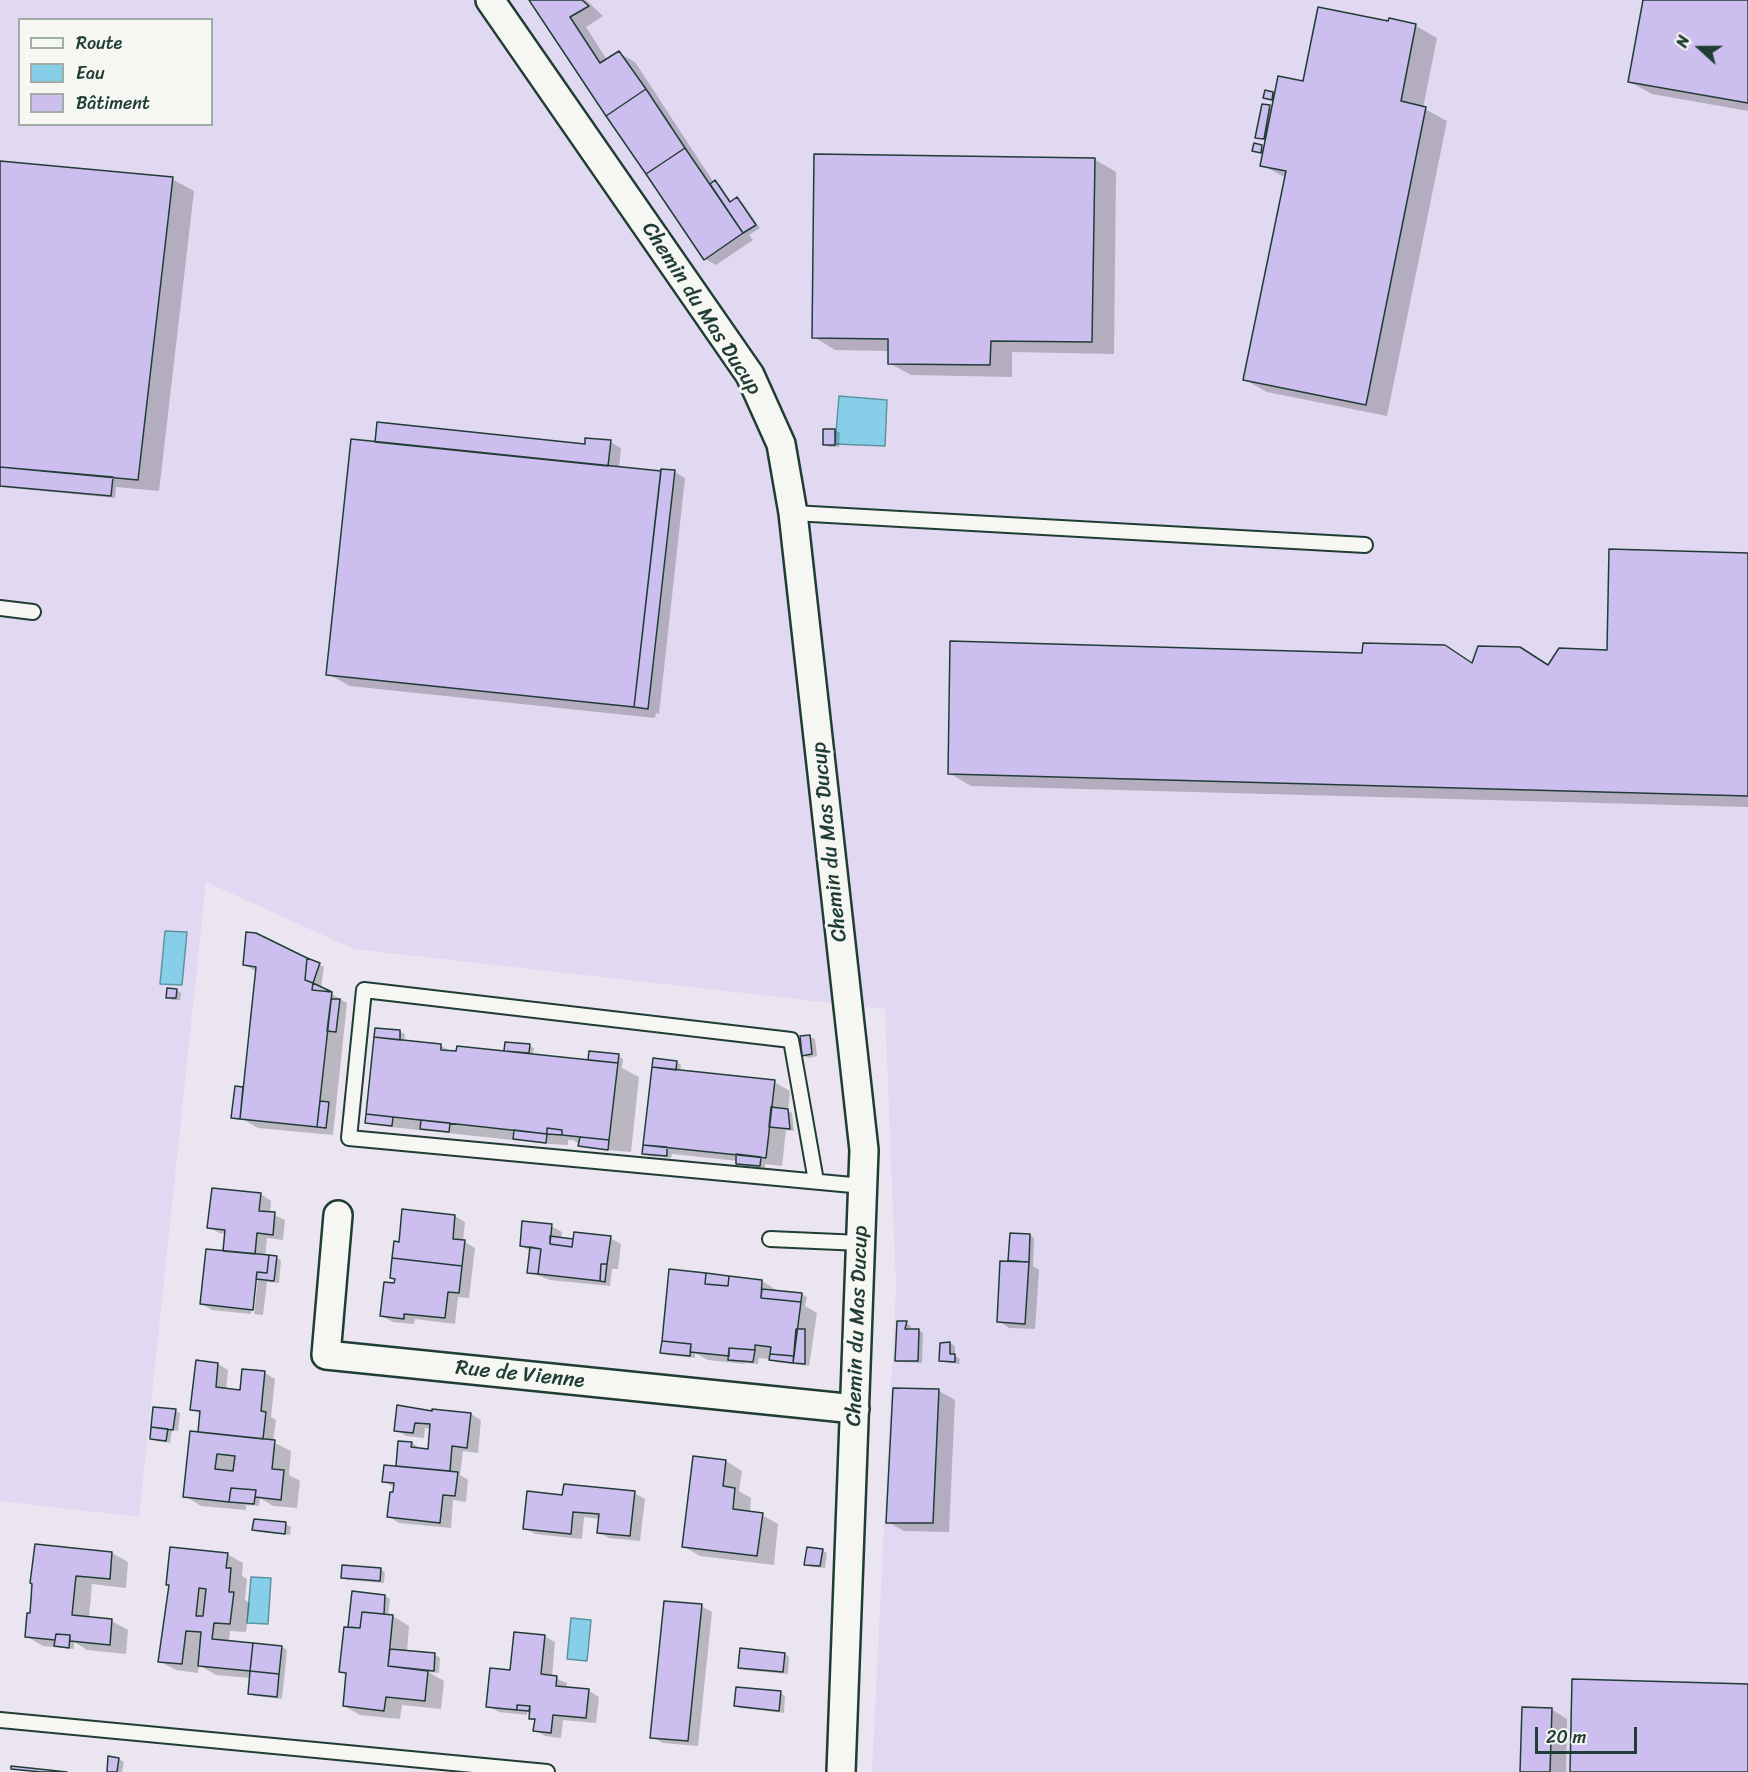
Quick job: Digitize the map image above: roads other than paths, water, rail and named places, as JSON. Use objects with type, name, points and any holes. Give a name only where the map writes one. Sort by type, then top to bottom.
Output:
[{"type":"street","name":"Chemin du Mas Ducup","points":[[490,0],[750,375],[781,444],[793,513],[862,1138],[863,1185],[842,1772]]},
{"type":"street","name":"Rue de Vienne","points":[[338,1215],[326,1355],[855,1409]]},
{"type":"lane","points":[[793,513],[1365,545]]},
{"type":"lane","points":[[0,608],[33,612]]},
{"type":"lane","points":[[816,1181],[791,1040],[364,990],[349,1138],[816,1181],[863,1185]]},
{"type":"lane","points":[[770,1239],[861,1244]]},
{"type":"lane","points":[[0,1720],[547,1772]]},
{"type":"water","points":[[839,396],[887,400],[885,446],[835,444]]},
{"type":"water","points":[[165,931],[187,932],[182,985],[160,984]]},
{"type":"water","points":[[251,1577],[271,1578],[268,1624],[247,1623]]},
{"type":"water","points":[[571,1618],[591,1620],[587,1661],[567,1659]]}]
